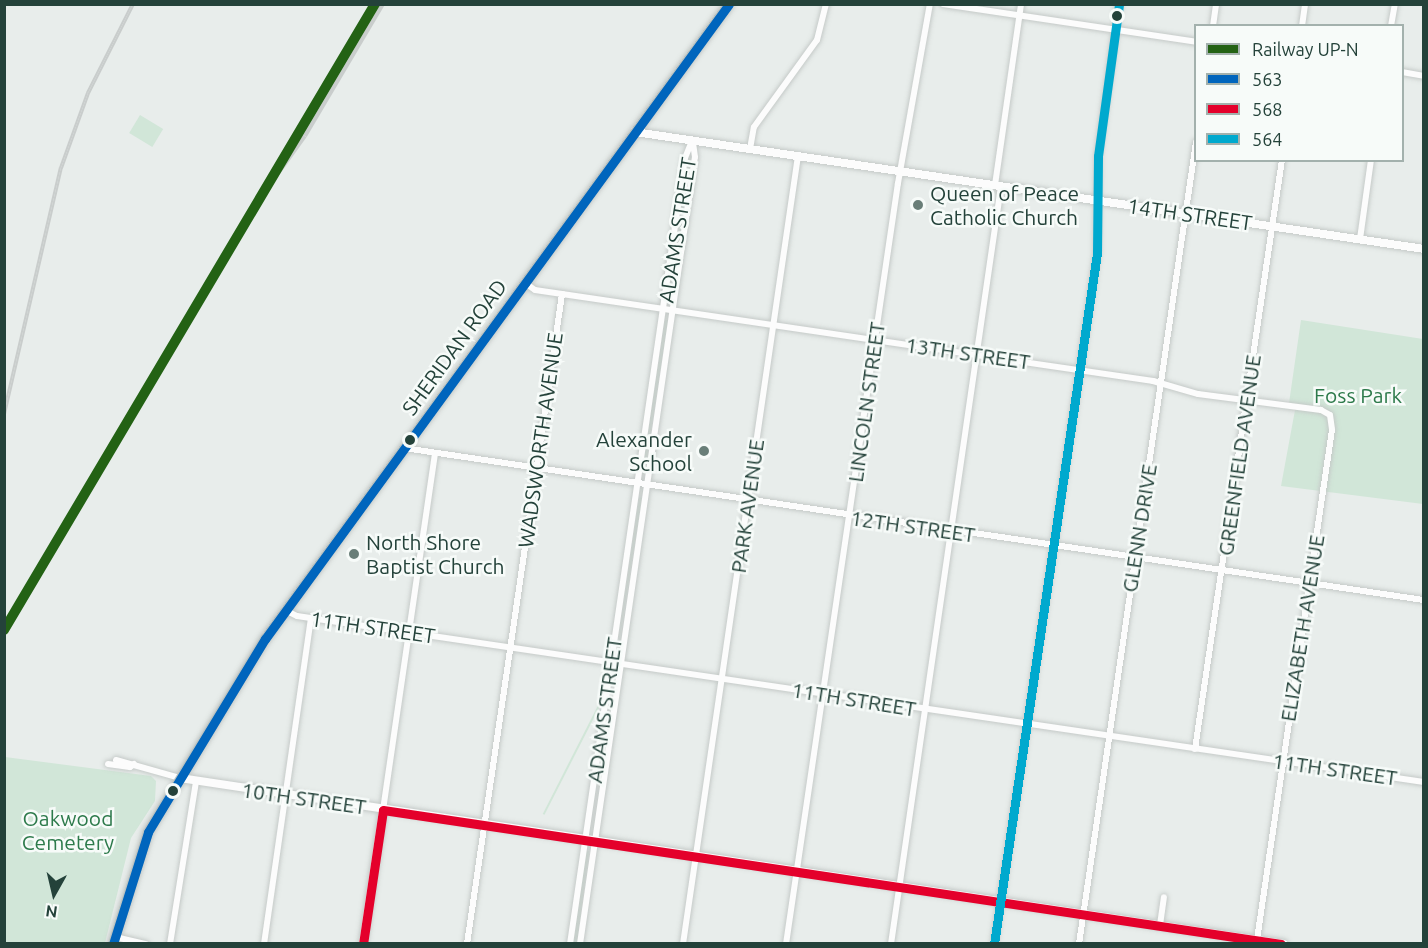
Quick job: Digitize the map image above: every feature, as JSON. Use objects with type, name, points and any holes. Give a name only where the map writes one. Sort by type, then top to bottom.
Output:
[{"type":"highway","name":"SHERIDAN ROAD","points":[[114,940],[148,832],[285,610],[729,4]]},
{"type":"street","points":[[750,149],[754,127],[817,40],[826,4]]},
{"type":"street","name":"LINCOLN STREET","points":[[786,944],[900,171],[930,4]]},
{"type":"street","points":[[943,4],[1194,42]]},
{"type":"street","points":[[891,944],[977,355],[1021,4]]},
{"type":"street","points":[[994,944],[1097,253],[1098,156],[1119,4]]},
{"type":"street","points":[[1213,24],[1216,4]]},
{"type":"street","points":[[1302,24],[1305,4]]},
{"type":"street","points":[[1391,24],[1395,4]]},
{"type":"street","points":[[1404,72],[1424,76]]},
{"type":"street","name":"14TH STREET","points":[[635,132],[1424,249]]},
{"type":"street","name":"ADAMS STREET","points":[[570,944],[685,158],[692,141]]},
{"type":"street","name":"ADAMS STREET","points":[[580,944],[695,157],[692,141]]},
{"type":"street","name":"PARK AVENUE","points":[[683,944],[798,156]]},
{"type":"street","name":"GLENN DRIVE","points":[[1079,944],[1194,156]]},
{"type":"street","name":"GREENFIELD AVENUE","points":[[1195,749],[1282,162]]},
{"type":"street","points":[[1360,239],[1371,162]]},
{"type":"street","name":"13TH STREET","points":[[525,283],[535,290],[1161,382],[1198,394],[1320,410],[1330,415],[1333,423]]},
{"type":"street","name":"WADSWORTH AVENUE","points":[[467,944],[562,294]]},
{"type":"street","name":"ELIZABETH AVENUE","points":[[1257,940],[1333,423]]},
{"type":"street","name":"12TH STREET","points":[[404,448],[435,455],[646,487],[1424,600]]},
{"type":"street","points":[[363,944],[435,455]]},
{"type":"street","name":"11TH STREET","points":[[285,610],[311,618],[408,633],[1424,782]]},
{"type":"street","points":[[264,944],[311,618]]},
{"type":"street","points":[[116,760],[180,778]]},
{"type":"street","points":[[108,764],[130,768],[134,764]]},
{"type":"street","name":"10TH STREET","points":[[180,778],[285,796],[1160,925],[1235,940],[1284,944]]},
{"type":"street","points":[[170,944],[196,782]]},
{"type":"street","points":[[1160,925],[1164,897]]},
{"type":"street","points":[[114,940],[146,944]]},
{"type":"green space","points":[[140,115],[163,129],[152,147],[129,133]]},
{"type":"green space","points":[[691,156],[671,297],[670,298],[689,158]]},
{"type":"green space","points":[[665,320],[668,320],[644,475],[642,473]]},
{"type":"green space","name":"Foss Park","points":[[1301,320],[1423,339],[1423,504],[1281,486],[1295,410],[1289,403]]},
{"type":"green space","points":[[639,498],[642,498],[617,653]]},
{"type":"green space","points":[[614,674],[616,675],[545,815],[543,814]]},
{"type":"green space","name":"Oakwood Cemetery","points":[[5,757],[151,776],[156,781],[155,801],[131,838],[105,943],[5,943]]},
{"type":"green space","points":[[589,851],[577,943],[573,944],[586,852]]},
{"type":"railway","points":[[4,414],[61,168],[88,93],[133,4]]},
{"type":"railway","points":[[261,197],[305,136],[383,4]]},
{"type":"rail line","name":"UP-N","points":[[4,630],[375,4]]},
{"type":"transit line","name":"563","points":[[113,944],[148,832],[265,639],[729,4]]},
{"type":"transit line","name":"564","points":[[994,944],[1097,253],[1098,156],[1119,4]]},
{"type":"transit line","name":"568","points":[[363,944],[383,810],[1281,944]]},
{"type":"place","name":"Queen of Peace Catholic Church","points":[[918,205]]},
{"type":"place","name":"Alexander School","points":[[704,451]]},
{"type":"place","name":"North Shore Baptist Church","points":[[354,554]]}]
